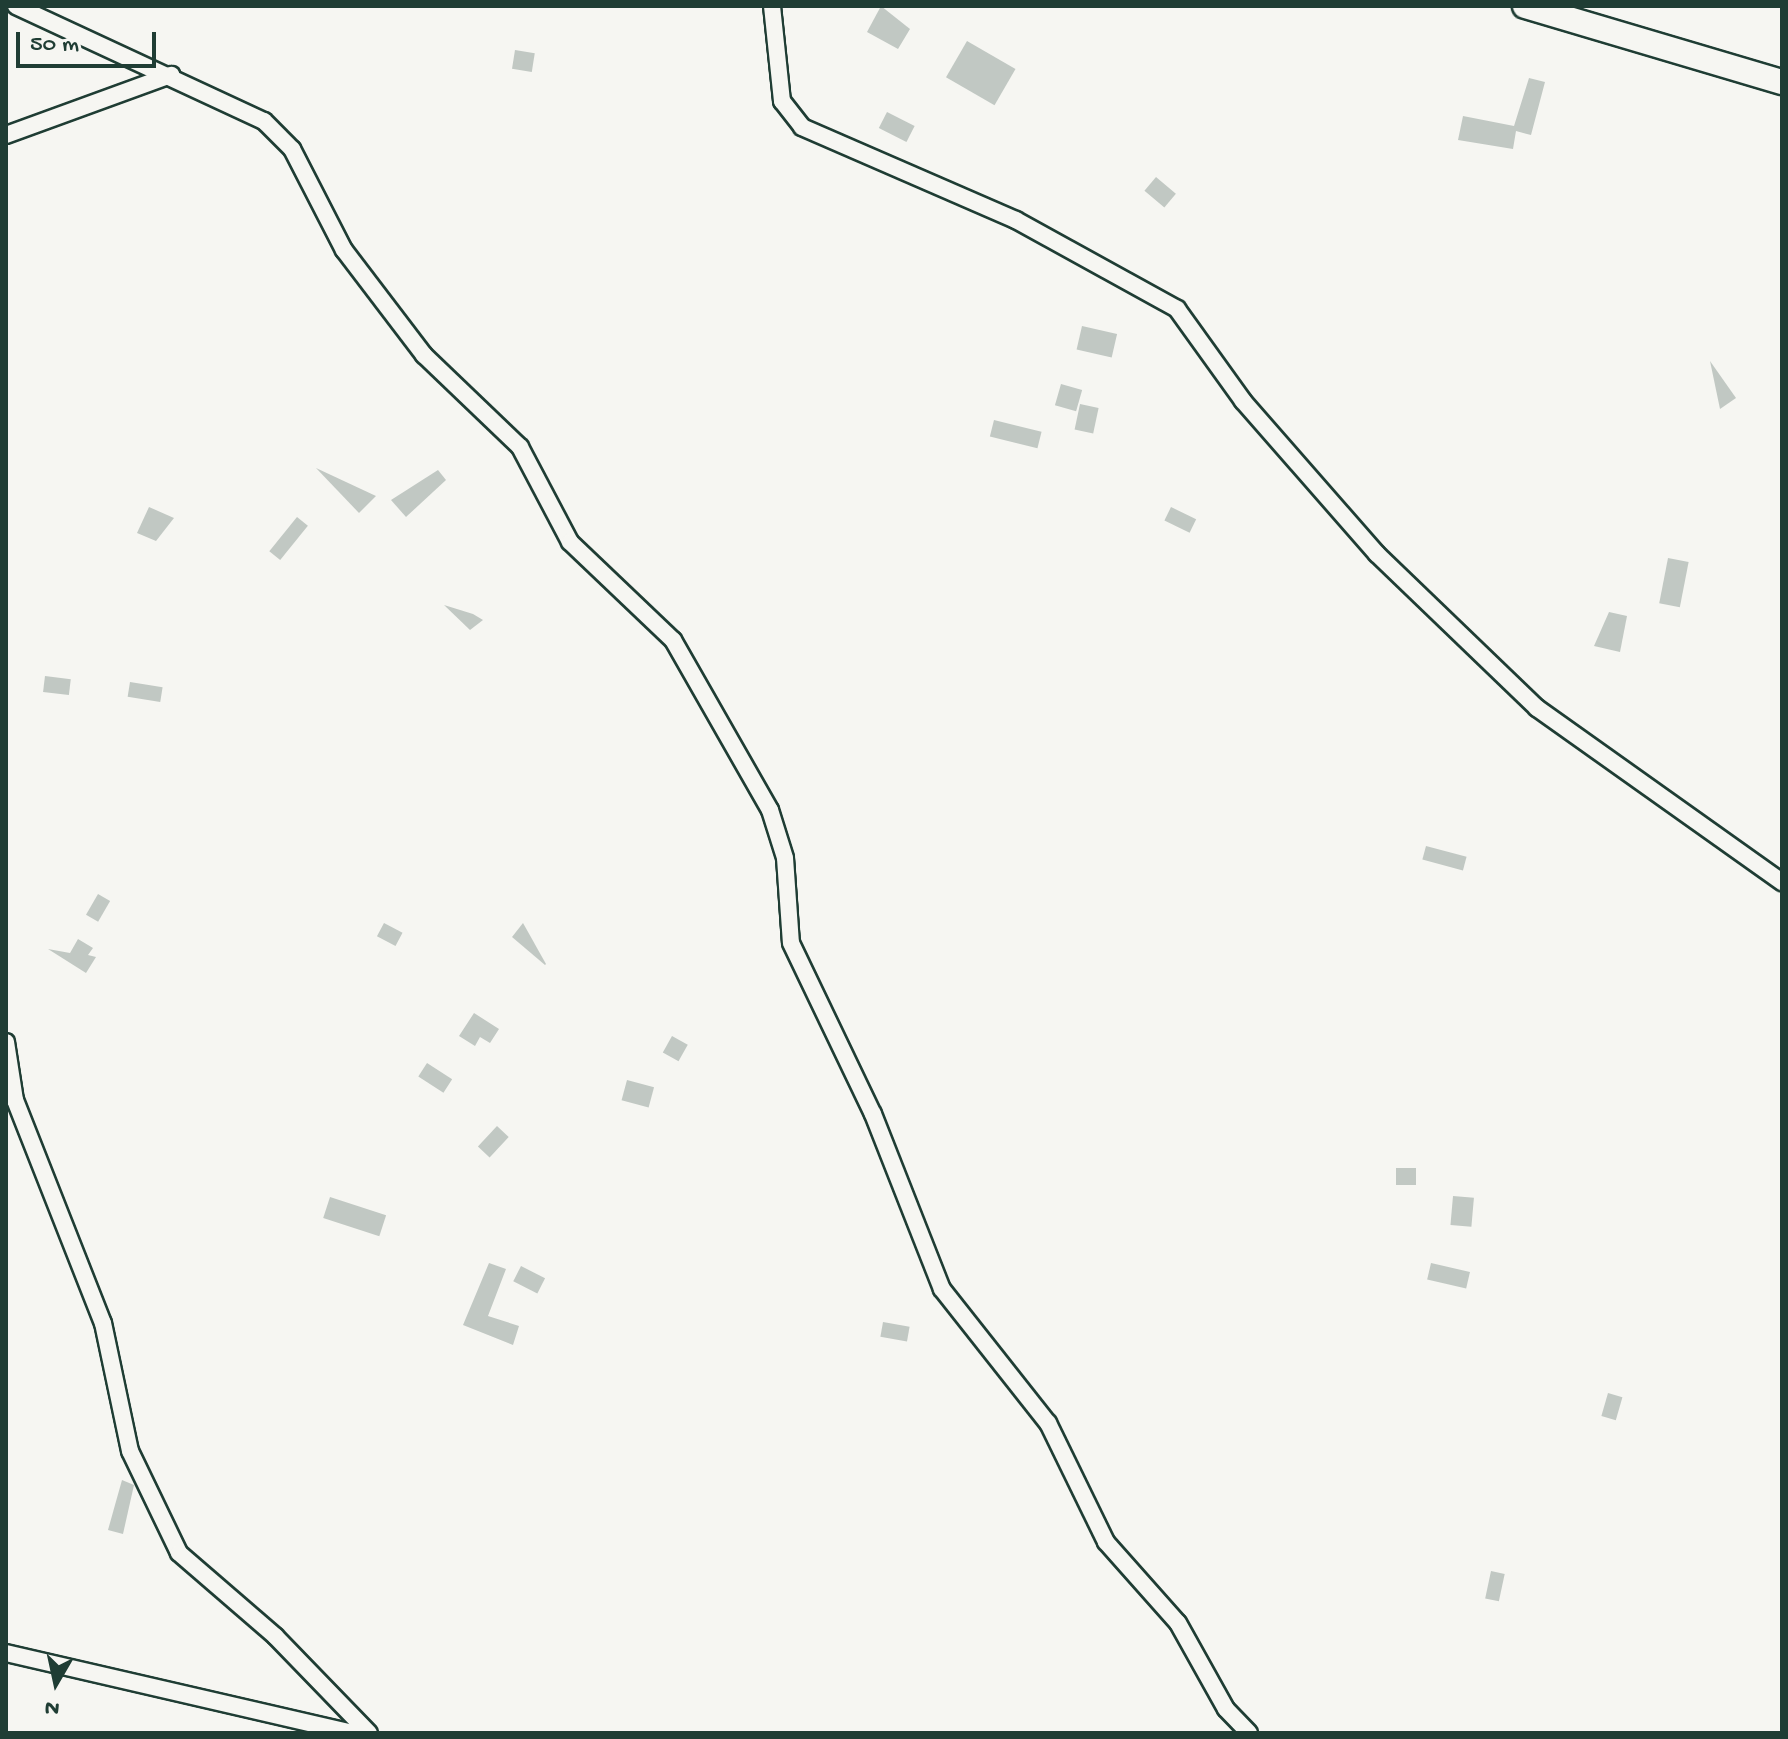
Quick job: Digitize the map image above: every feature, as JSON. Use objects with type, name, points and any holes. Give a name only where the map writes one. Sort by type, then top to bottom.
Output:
[{"type":"street","points":[[16,6],[171,75],[264,121],[292,149],[344,250],[424,355],[520,447],[570,542],[673,640],[770,810],[785,858],[791,943],[873,1114],[942,1289],[1048,1423],[1106,1542],[1178,1623],[1226,1709],[1249,1733]]},
{"type":"street","points":[[772,6],[782,101],[802,127],[1016,220],[1177,309],[1243,401],[1377,554],[1537,708],[1782,882]]},
{"type":"street","points":[[1525,6],[1782,82]]},
{"type":"street","points":[[6,135],[171,75]]},
{"type":"street","points":[[6,1042],[15,1100],[103,1323],[130,1451],[179,1553],[275,1636],[369,1733]]},
{"type":"street","points":[[6,1653],[352,1733]]},
{"type":"building","points":[[881,6],[910,29],[898,49],[867,32]]},
{"type":"building","points":[[967,41],[1015,69],[994,105],[946,77]]},
{"type":"building","points":[[515,50],[535,53],[532,72],[512,69]]},
{"type":"building","points":[[1529,78],[1545,82],[1531,135],[1516,131],[1513,149],[1458,140],[1463,116],[1514,126]]},
{"type":"building","points":[[887,112],[915,126],[906,142],[879,128]]},
{"type":"building","points":[[1156,177],[1176,194],[1164,208],[1144,191]]},
{"type":"building","points":[[1082,326],[1117,334],[1112,357],[1077,349]]},
{"type":"building","points":[[1710,361],[1736,398],[1720,409]]},
{"type":"building","points":[[1061,384],[1082,390],[1076,411],[1055,405]]},
{"type":"building","points":[[1080,404],[1099,408],[1093,433],[1075,429]]},
{"type":"building","points":[[994,420],[1042,432],[1037,448],[990,436]]},
{"type":"building","points":[[316,468],[376,496],[359,513]]},
{"type":"building","points":[[438,470],[446,480],[406,517],[391,500]]},
{"type":"building","points":[[149,507],[174,518],[156,541],[137,533]]},
{"type":"building","points":[[1171,507],[1196,519],[1190,533],[1164,520]]},
{"type":"building","points":[[297,517],[308,526],[280,560],[269,551]]},
{"type":"building","points":[[1668,558],[1689,562],[1680,607],[1659,603]]},
{"type":"building","points":[[444,605],[473,614],[483,620],[470,630]]},
{"type":"building","points":[[1609,612],[1627,616],[1620,652],[1594,646]]},
{"type":"building","points":[[45,676],[71,679],[69,695],[43,692]]},
{"type":"building","points":[[130,682],[163,687],[160,702],[128,697]]},
{"type":"building","points":[[1426,846],[1467,857],[1463,870],[1422,860]]},
{"type":"building","points":[[98,894],[110,901],[98,922],[86,915]]},
{"type":"building","points":[[384,923],[403,933],[395,946],[377,936]]},
{"type":"building","points":[[523,923],[546,964],[545,965],[512,937]]},
{"type":"building","points":[[78,939],[93,948],[88,955],[96,957],[86,973],[48,949],[70,953]]},
{"type":"building","points":[[474,1013],[499,1029],[490,1043],[480,1037],[475,1046],[459,1036]]},
{"type":"building","points":[[672,1036],[688,1045],[679,1061],[663,1053]]},
{"type":"building","points":[[427,1063],[452,1079],[443,1093],[418,1076]]},
{"type":"building","points":[[627,1080],[654,1087],[649,1108],[622,1100]]},
{"type":"building","points":[[497,1126],[509,1137],[490,1157],[478,1146]]},
{"type":"building","points":[[1396,1168],[1416,1168],[1416,1185],[1396,1185]]},
{"type":"building","points":[[1453,1196],[1474,1198],[1471,1227],[1450,1225]]},
{"type":"building","points":[[330,1197],[386,1215],[379,1236],[323,1218]]},
{"type":"building","points":[[489,1263],[506,1269],[488,1316],[519,1326],[513,1345],[463,1325]]},
{"type":"building","points":[[1431,1263],[1470,1272],[1466,1289],[1427,1280]]},
{"type":"building","points":[[521,1266],[545,1278],[537,1293],[513,1281]]},
{"type":"building","points":[[883,1322],[910,1327],[907,1341],[880,1337]]},
{"type":"building","points":[[1608,1393],[1622,1397],[1616,1420],[1601,1416]]},
{"type":"building","points":[[122,1480],[134,1485],[123,1534],[108,1530]]},
{"type":"building","points":[[1491,1571],[1505,1574],[1499,1601],[1485,1598]]}]
